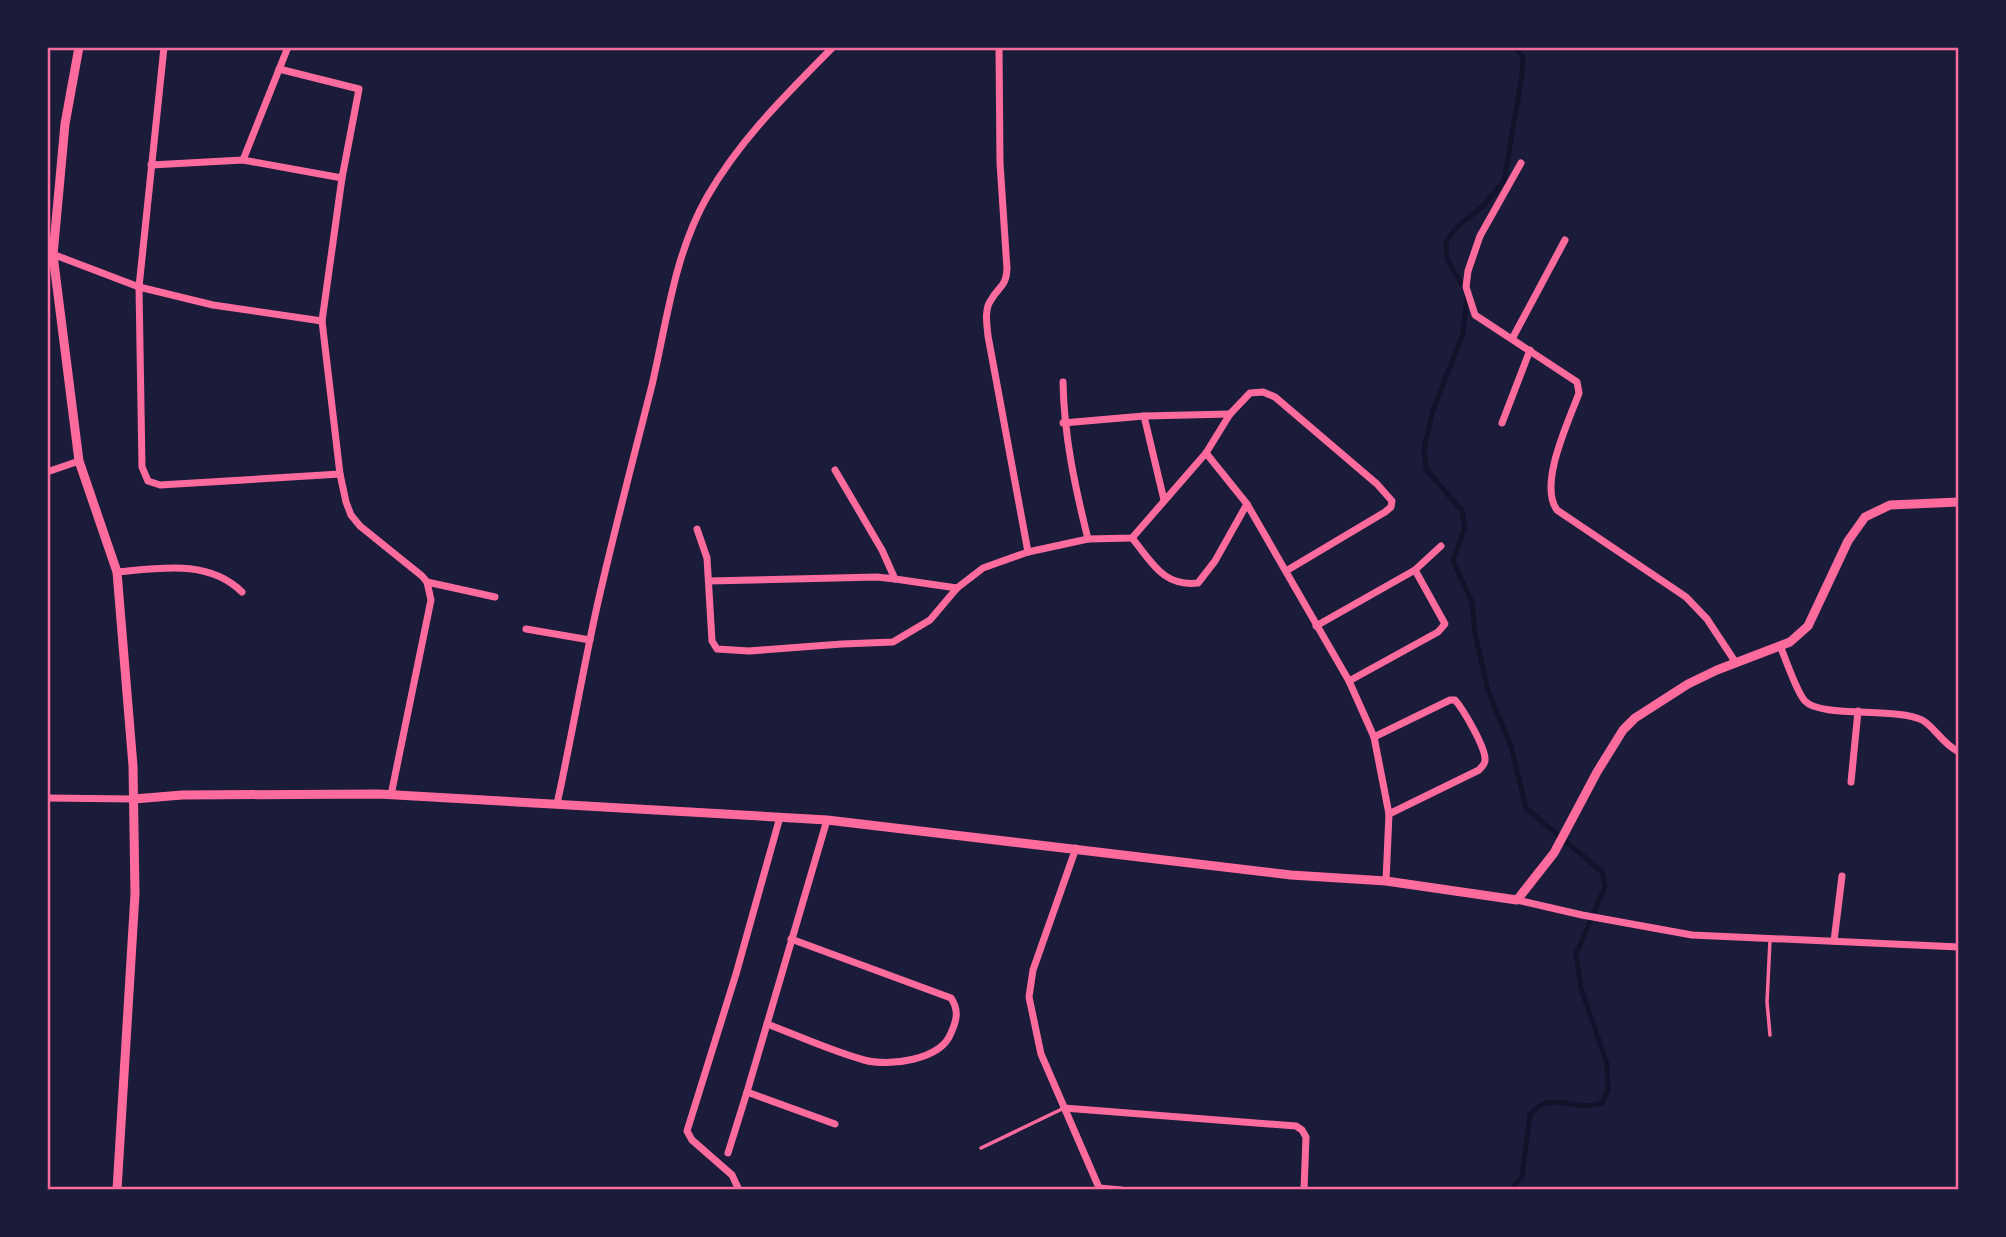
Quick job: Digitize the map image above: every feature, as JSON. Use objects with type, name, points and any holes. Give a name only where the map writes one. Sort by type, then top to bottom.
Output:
[{"type":"street","points":[[79,47],[65,124],[50,253],[79,461],[117,572],[134,799],[135,894],[132,964],[117,1190]]},
{"type":"street","points":[[164,47],[139,287],[142,467],[148,481],[160,485],[340,474]]},
{"type":"street","points":[[243,160],[288,47]]},
{"type":"street","points":[[557,804],[590,640],[663,341],[672,285],[685,245],[706,199],[738,149],[794,85],[833,47]]},
{"type":"street","points":[[999,47],[1000,163],[1007,269],[1006,281],[989,301],[987,326],[1028,552]]},
{"type":"street","points":[[279,69],[359,89],[342,178],[322,321],[340,474],[351,516],[427,582],[495,597]]},
{"type":"street","points":[[152,165],[243,160],[342,178]]},
{"type":"street","points":[[1521,163],[1480,236],[1468,271],[1466,287],[1475,315],[1577,382],[1579,393],[1553,466],[1549,496],[1551,502],[1557,510],[1686,597],[1707,619],[1736,663]]},
{"type":"street","points":[[1512,338],[1565,240]]},
{"type":"street","points":[[50,253],[139,287],[213,305],[322,321]]},
{"type":"street","points":[[1502,423],[1530,350]]},
{"type":"street","points":[[1063,382],[1063,423],[1074,485],[1088,539]]},
{"type":"street","points":[[697,529],[703,541],[709,581],[712,641],[717,649],[749,651],[893,642],[929,620],[957,588],[983,568],[1028,552],[1088,539],[1132,538],[1206,453],[1230,414],[1250,393],[1263,392],[1275,397],[1377,484],[1392,501],[1391,508],[1385,512],[1286,571]]},
{"type":"street","points":[[1063,423],[1144,416],[1230,414]]},
{"type":"street","points":[[1144,416],[1164,500]]},
{"type":"street","points":[[1206,453],[1247,504],[1349,681],[1374,737],[1389,814],[1385,881]]},
{"type":"street","points":[[47,472],[79,461]]},
{"type":"street","points":[[835,470],[882,550],[895,579]]},
{"type":"street","points":[[1517,900],[1554,853],[1588,787],[1623,730],[1635,718],[1688,684],[1790,642],[1808,626],[1848,541],[1865,517],[1890,506],[1959,502]]},
{"type":"street","points":[[1132,538],[1166,578],[1183,585],[1198,583],[1215,561],[1247,504]]},
{"type":"street","points":[[1316,626],[1415,570],[1441,546]]},
{"type":"street","points":[[117,572],[164,568],[200,569],[233,583],[242,592]]},
{"type":"street","points":[[1349,681],[1438,632],[1445,624],[1415,570]]},
{"type":"street","points":[[709,581],[877,577],[957,588]]},
{"type":"street","points":[[391,794],[431,609],[427,582]]},
{"type":"street","points":[[526,629],[590,640]]},
{"type":"street","points":[[1780,646],[1805,702],[1818,709],[1858,711],[1924,721],[1948,747],[1959,752]]},
{"type":"street","points":[[1374,737],[1455,700],[1472,726],[1485,758],[1479,769],[1389,814]]},
{"type":"street","points":[[1852,782],[1858,711]]},
{"type":"street","points":[[47,798],[391,794],[827,820],[991,841],[1076,848],[1290,876],[1385,881],[1517,900],[1605,920],[1692,935],[1959,947]]},
{"type":"street","points":[[740,1190],[732,1175],[692,1140],[687,1131],[736,974],[780,817]]},
{"type":"street","points":[[728,1153],[827,820]]},
{"type":"street","points":[[1076,848],[1033,970],[1029,997],[1041,1054],[1099,1189],[1121,1190]]},
{"type":"street","points":[[1834,941],[1842,876]]},
{"type":"street","points":[[767,1024],[865,1060],[883,1063],[926,1056],[936,1051],[948,1043],[957,1019],[956,1005],[951,998],[792,939]]},
{"type":"street","points":[[747,1092],[835,1124]]},
{"type":"street","points":[[1064,1108],[1296,1126],[1303,1130],[1306,1137],[1304,1190]]},
{"type":"lane","points":[[1770,938],[1767,1003],[1770,1035]]},
{"type":"lane","points":[[981,1148],[1064,1108]]},
{"type":"waterway","points":[[1511,1190],[1522,1177],[1530,1114],[1540,1106],[1551,1103],[1587,1106],[1602,1103],[1608,1091],[1607,1064],[1581,988],[1576,954],[1605,887],[1602,872],[1526,808],[1511,746],[1488,691],[1475,633],[1472,602],[1453,561],[1465,527],[1462,511],[1426,469],[1424,448],[1433,410],[1463,334],[1467,293],[1447,259],[1446,242],[1457,227],[1483,206],[1504,181],[1522,75],[1523,57],[1515,47]]}]
